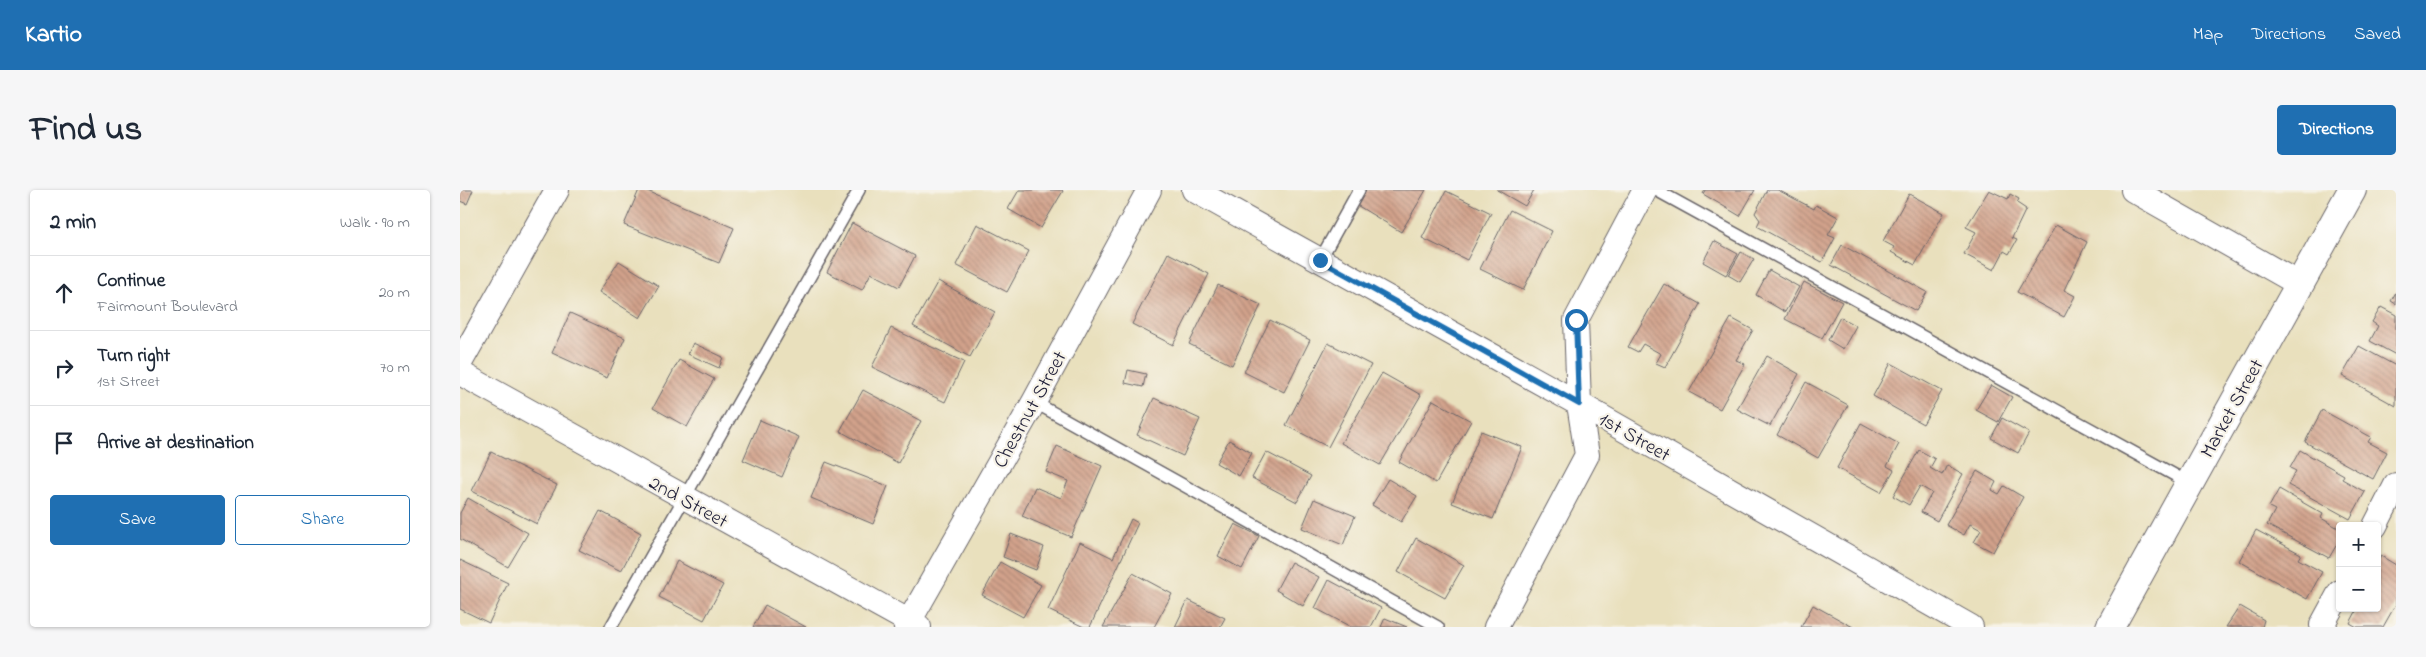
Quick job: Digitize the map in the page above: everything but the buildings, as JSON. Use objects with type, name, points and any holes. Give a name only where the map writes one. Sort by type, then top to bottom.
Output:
[{"type":"main road","name":"Market Street","points":[[2110,627],[2352,190]]},
{"type":"street","points":[[460,363],[557,190]]},
{"type":"street","name":"Chestnut Street","points":[[911,625],[1149,190]]},
{"type":"street","name":"1st Street","points":[[1194,190],[1579,404],[1970,627]]},
{"type":"street","points":[[1496,627],[1586,455],[1579,404],[1576,320],[1645,190]]},
{"type":"street","points":[[2133,190],[2299,284]]},
{"type":"street","name":"2nd Street","points":[[460,373],[911,625]]},
{"type":"street","points":[[2376,522],[2396,485]]},
{"type":"street","points":[[2324,626],[2336,600]]},
{"type":"lane","points":[[611,627],[859,190]]},
{"type":"lane","points":[[1320,260],[1359,190]]},
{"type":"lane","points":[[1656,190],[2189,483]]},
{"type":"lane","points":[[1034,402],[1438,627]]},
{"type":"route","points":[[1320,260],[1579,404],[1576,320]]}]
